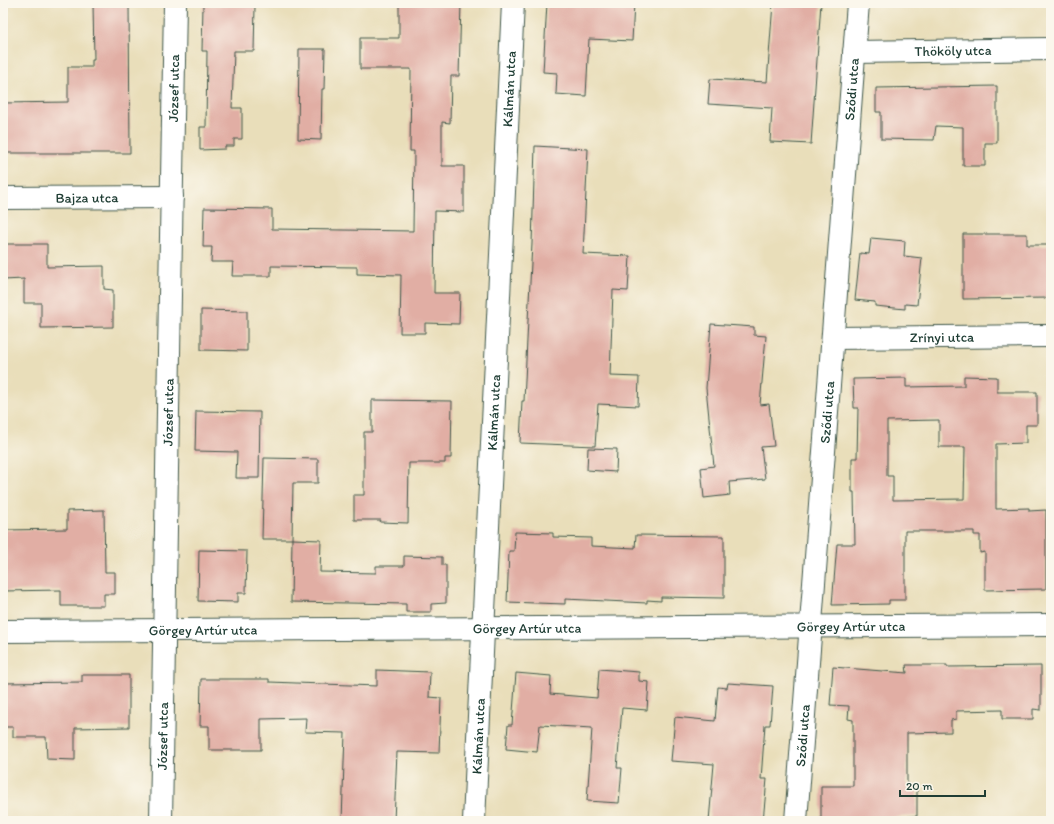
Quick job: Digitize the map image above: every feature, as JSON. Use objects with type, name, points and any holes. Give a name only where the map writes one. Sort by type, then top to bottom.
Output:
[{"type":"street","name":"József utca","points":[[161,821],[175,3]]},
{"type":"street","name":"Kálmán utca","points":[[474,821],[513,3]]},
{"type":"street","name":"Sződi utca","points":[[796,821],[858,3]]},
{"type":"street","name":"Thököly utca","points":[[854,52],[1051,49]]},
{"type":"street","name":"Bajza utca","points":[[3,198],[172,196]]},
{"type":"street","name":"Zrínyi utca","points":[[833,338],[1051,336]]},
{"type":"street","name":"Görgey Artúr utca","points":[[3,630],[1051,625]]},
{"type":"building","points":[[93,3],[129,3],[130,153],[3,153],[3,103],[68,102],[68,67],[92,67],[92,60],[94,60]]},
{"type":"building","points":[[399,3],[461,3],[459,76],[451,76],[450,123],[442,122],[442,166],[464,166],[464,212],[435,211],[434,293],[460,293],[459,324],[425,323],[425,333],[400,333],[401,275],[357,274],[357,267],[271,266],[271,276],[232,276],[233,262],[211,262],[212,247],[203,247],[204,208],[272,209],[272,229],[413,231],[414,151],[410,151],[411,69],[360,69],[360,38],[399,38]]},
{"type":"building","points":[[547,3],[634,3],[632,41],[589,39],[586,96],[556,94],[557,73],[543,72]]},
{"type":"building","points":[[773,3],[821,3],[811,144],[770,142],[772,108],[708,104],[710,79],[767,82]]},
{"type":"building","points":[[203,5],[255,6],[254,51],[234,51],[232,108],[242,108],[242,139],[234,139],[234,146],[225,146],[225,149],[200,150],[200,127],[206,127],[207,51],[202,51]]},
{"type":"building","points":[[299,49],[325,49],[324,89],[322,89],[321,140],[298,139]]},
{"type":"building","points":[[997,86],[997,143],[985,143],[985,166],[963,166],[963,127],[936,126],[934,140],[881,139],[881,112],[876,112],[876,88]]},
{"type":"building","points":[[535,146],[588,149],[583,254],[630,256],[628,291],[613,290],[610,376],[639,377],[638,406],[598,404],[595,446],[520,443],[522,401],[524,401],[532,244]]},
{"type":"building","points":[[963,234],[1027,234],[1027,245],[1051,245],[1051,298],[963,299]]},
{"type":"building","points":[[871,238],[905,241],[904,256],[922,258],[917,305],[905,304],[905,309],[875,306],[875,302],[855,300],[860,253],[869,254]]},
{"type":"building","points":[[3,244],[47,244],[47,267],[104,266],[104,289],[113,290],[113,327],[41,328],[41,303],[24,303],[24,279],[3,280]]},
{"type":"building","points":[[201,310],[247,311],[247,351],[201,350]]},
{"type":"building","points":[[711,324],[754,327],[754,335],[766,336],[760,405],[769,404],[774,446],[761,447],[765,479],[729,482],[730,495],[704,498],[701,468],[714,466],[706,388]]},
{"type":"building","points":[[964,376],[997,377],[997,392],[1037,392],[1037,425],[1026,425],[1026,443],[996,444],[996,509],[1029,508],[1029,511],[1046,510],[1046,589],[985,590],[985,552],[980,553],[980,535],[974,535],[974,531],[905,531],[905,600],[889,600],[889,604],[832,605],[837,544],[855,544],[852,458],[857,458],[858,408],[854,408],[853,379],[906,378],[906,387],[964,386]],"holes":[[[939,420],[939,447],[965,447],[964,499],[893,500],[893,476],[887,476],[887,421]]]},
{"type":"building","points":[[372,400],[452,401],[451,458],[445,458],[445,463],[409,463],[408,523],[380,522],[381,520],[354,520],[354,495],[364,495],[364,432],[372,432]]},
{"type":"building","points":[[196,411],[260,412],[259,478],[236,478],[237,452],[195,451]]},
{"type":"building","points":[[588,448],[617,449],[616,472],[587,470]]},
{"type":"building","points":[[264,458],[318,459],[318,483],[293,483],[292,539],[262,539]]},
{"type":"building","points":[[104,510],[105,572],[115,572],[115,594],[104,594],[104,606],[61,606],[61,590],[3,591],[3,530],[67,529],[67,511]]},
{"type":"building","points":[[515,532],[553,533],[553,537],[591,538],[591,546],[635,548],[636,535],[724,536],[724,598],[661,597],[661,601],[647,600],[647,603],[565,599],[565,604],[507,602],[509,551],[514,551]]},
{"type":"building","points":[[292,539],[321,540],[320,572],[376,573],[376,566],[404,566],[404,556],[442,557],[442,565],[446,565],[446,603],[431,604],[431,612],[406,612],[406,604],[291,602]]},
{"type":"building","points":[[199,550],[247,551],[246,593],[238,593],[238,602],[198,601]]},
{"type":"building","points":[[906,665],[947,665],[947,667],[1041,666],[1041,710],[1033,709],[1033,719],[1002,719],[1002,710],[956,711],[956,719],[951,720],[951,732],[907,733],[907,789],[917,789],[917,816],[877,818],[877,821],[821,820],[821,786],[853,786],[853,720],[848,719],[849,706],[830,705],[833,667],[907,673]]},
{"type":"building","points":[[599,669],[639,672],[639,681],[649,682],[647,710],[622,708],[617,768],[622,768],[619,803],[587,801],[592,728],[540,725],[537,752],[506,749],[508,725],[512,725],[516,673],[551,676],[550,694],[597,698]]},
{"type":"building","points":[[377,670],[430,672],[429,697],[441,698],[439,753],[397,752],[394,821],[342,821],[345,733],[305,732],[306,718],[261,719],[261,750],[209,750],[209,726],[200,726],[201,679],[269,679],[269,682],[377,686]]},
{"type":"building","points":[[82,675],[129,675],[129,727],[75,728],[75,760],[47,759],[46,737],[13,737],[13,727],[3,727],[3,683],[82,682]]},
{"type":"building","points":[[728,683],[773,686],[770,725],[765,725],[761,779],[767,779],[763,821],[709,821],[714,764],[671,761],[675,717],[715,721],[718,687],[727,688]]}]
